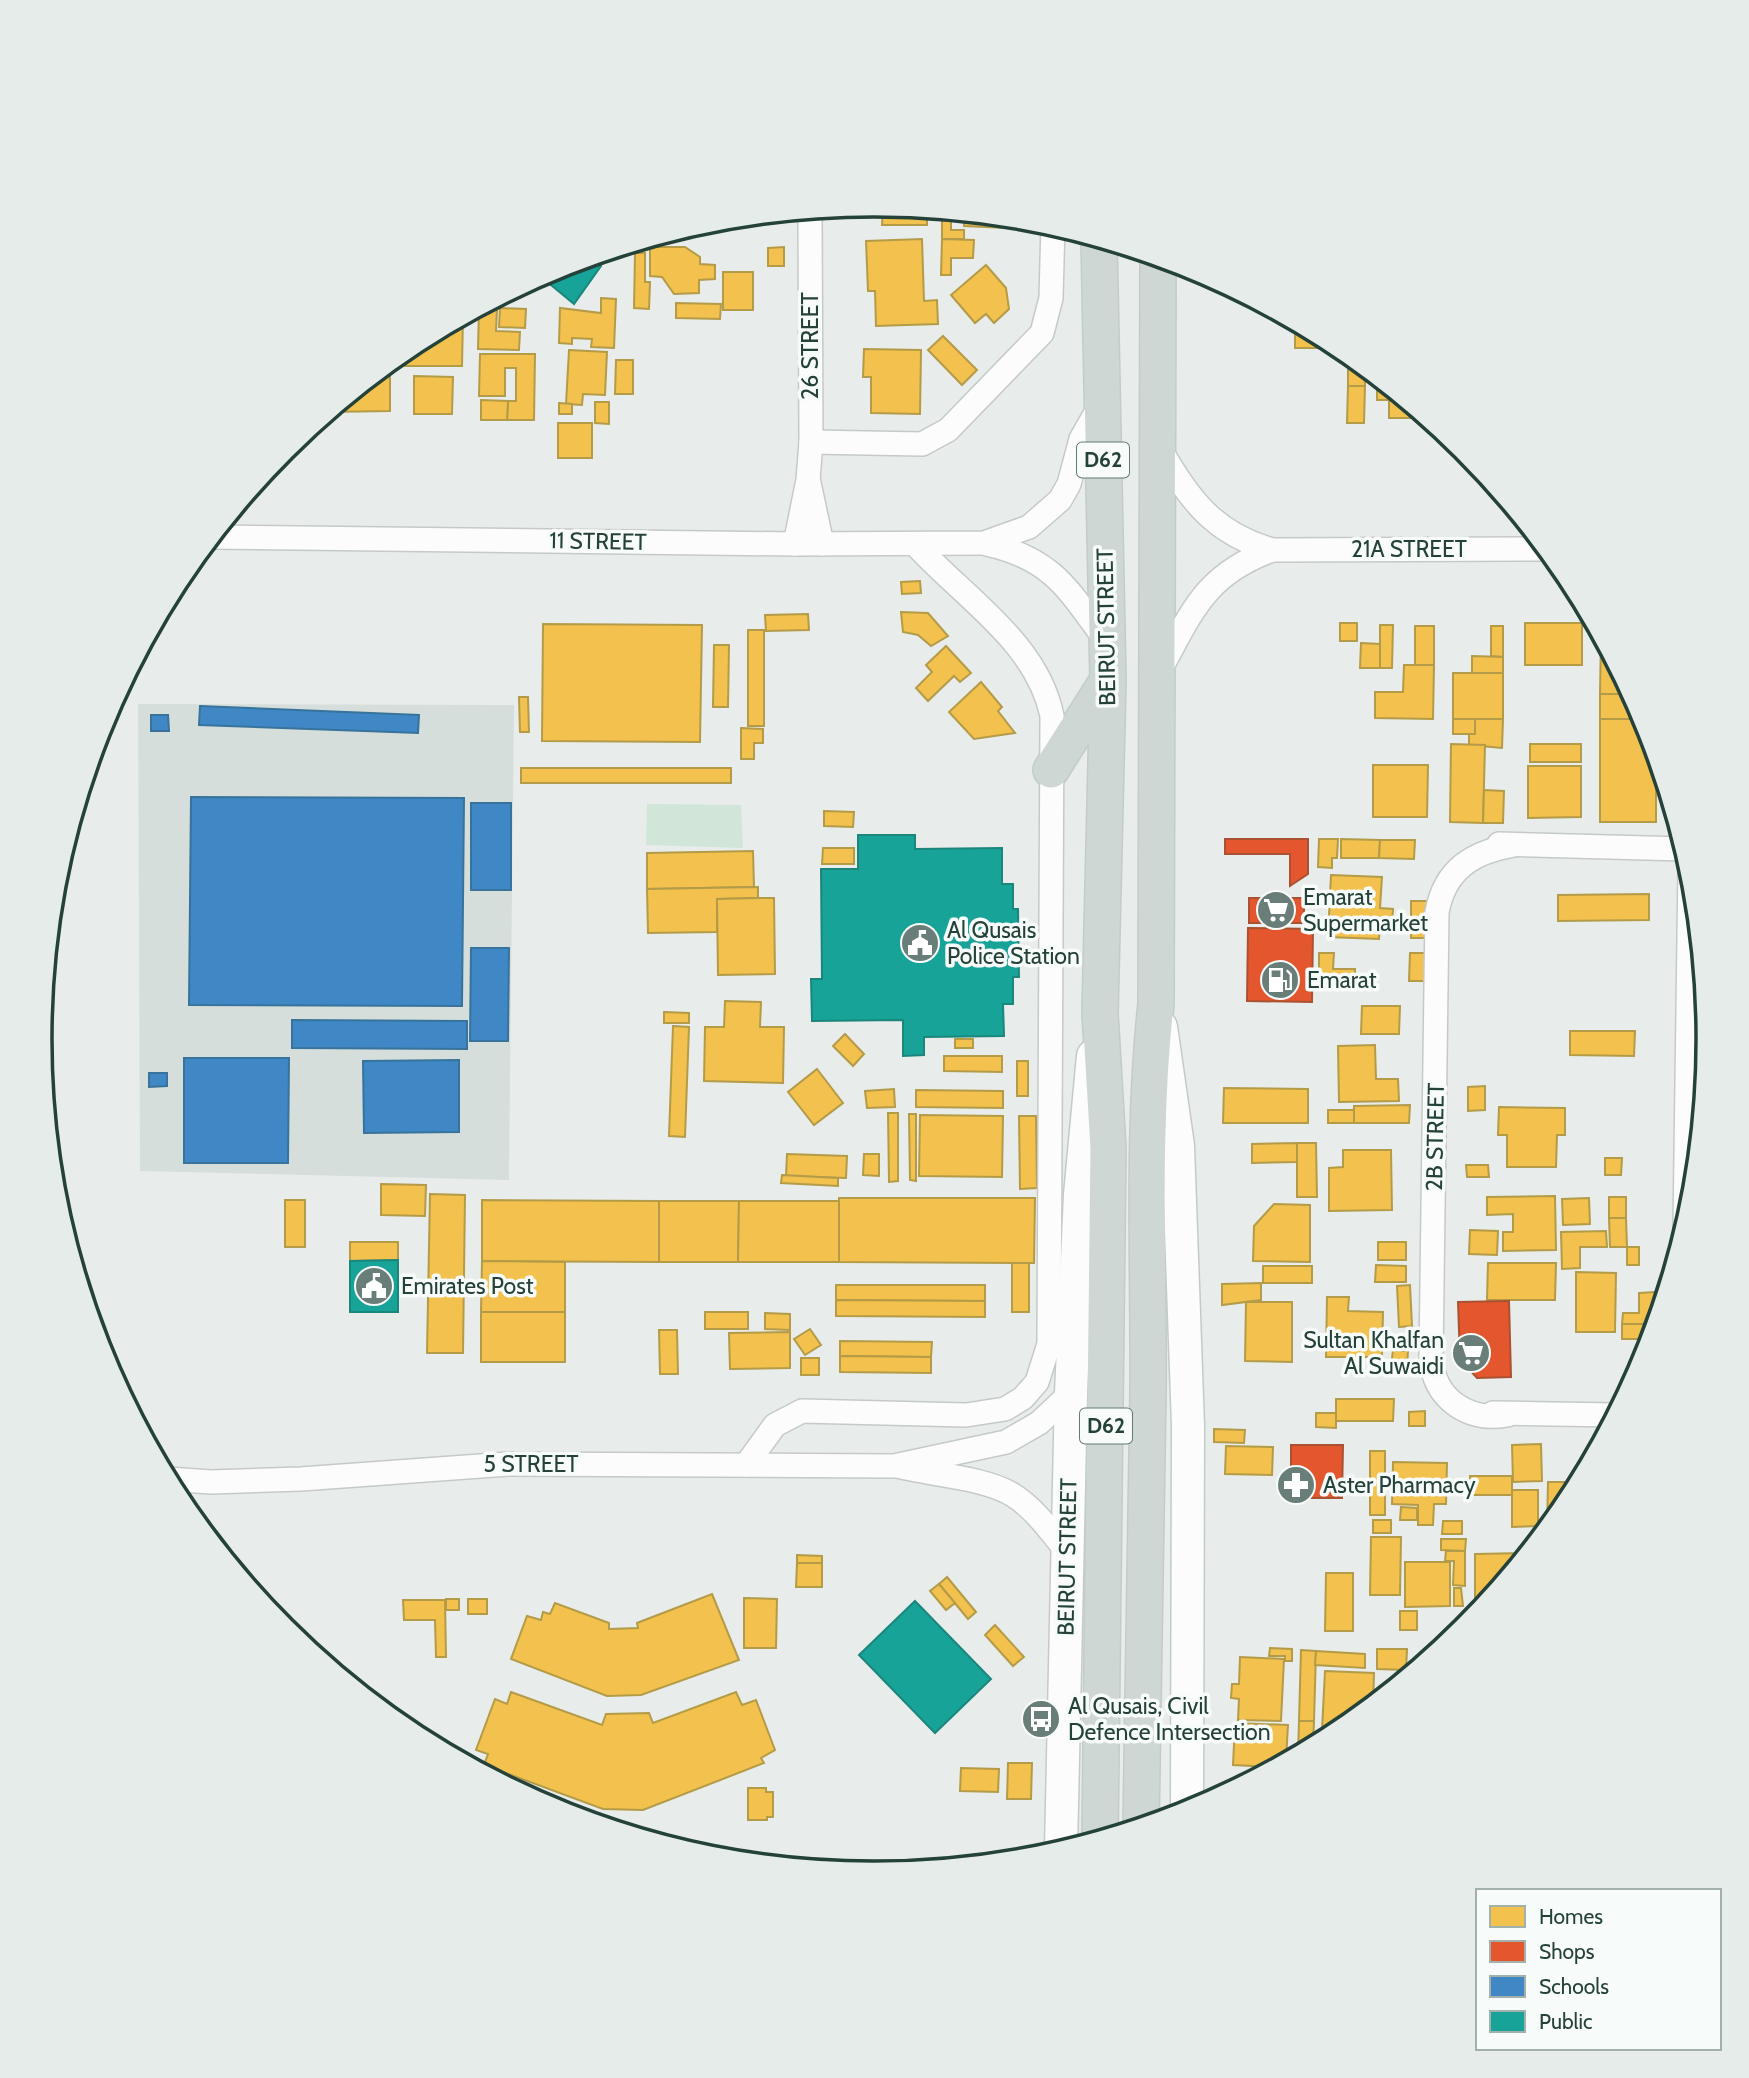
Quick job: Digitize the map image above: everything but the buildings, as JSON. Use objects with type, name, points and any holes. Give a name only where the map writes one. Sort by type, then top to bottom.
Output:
[{"type":"main road","name":"BEIRUT STREET","points":[[1061,1839],[1071,1393],[1061,1345],[1100,1013],[1108,680],[1100,249]]},
{"type":"main road","name":"D62","points":[[1141,1816],[1148,1390],[1147,1152],[1156,1004],[1158,268]]},
{"type":"main road","points":[[1051,770],[1108,680]]},
{"type":"main road","name":"D62","points":[[1156,1004],[1178,1146],[1188,1426],[1187,1799]]},
{"type":"main road","name":"BEIRUT STREET","points":[[1100,1013],[1105,1058],[1108,1148],[1100,1829]]},
{"type":"street","name":"26 STREET","points":[[795,544],[808,480],[811,442],[810,220]]},
{"type":"street","points":[[811,442],[922,444],[948,430],[1042,333],[1051,298],[1053,237]]},
{"type":"street","name":"11 STREET","points":[[984,543],[1029,527],[1060,500],[1069,484],[1081,439],[1101,404]]},
{"type":"street","name":"21A STREET","points":[[1157,446],[1190,496],[1217,526],[1234,537],[1272,550],[1534,549]]},
{"type":"street","name":"26 STREET","points":[[808,480],[822,544]]},
{"type":"street","name":"11 STREET","points":[[224,537],[795,544],[984,543],[1023,554],[1056,575],[1070,589],[1108,644]]},
{"type":"street","points":[[746,1465],[775,1425],[802,1412],[941,1414],[986,1413],[1005,1409],[1023,1398],[1037,1382],[1061,1345],[1052,716],[1045,689],[1032,663],[915,544]]},
{"type":"street","name":"21A STREET","points":[[1158,674],[1189,616],[1215,580],[1233,566],[1272,550]]},
{"type":"street","name":"2B STREET","points":[[1605,1415],[1473,1414],[1446,1396],[1432,1368],[1437,928],[1433,911],[1434,881],[1451,856],[1478,844],[1674,849]]},
{"type":"street","points":[[1686,1167],[1689,933]]},
{"type":"street","name":"5 STREET","points":[[894,1466],[990,1447],[1020,1434],[1056,1409],[1071,1393]]},
{"type":"street","points":[[941,1414],[969,1451]]},
{"type":"street","name":"5 STREET","points":[[181,1480],[211,1482],[288,1479],[509,1464],[894,1466],[969,1481],[1012,1494],[1032,1509],[1066,1550]]},
{"type":"shaded area","points":[[138,704],[514,705],[509,1180],[140,1171]]},
{"type":"green space","points":[[647,804],[741,805],[743,848],[646,845]]},
{"type":"place","name":"Emarat Supermarket","points":[[1276,910]]},
{"type":"place","name":"Al Qusais Police Station","points":[[920,943]]},
{"type":"place","name":"Emarat","points":[[1280,980]]},
{"type":"place","name":"Emirates Post","points":[[374,1286]]},
{"type":"place","name":"Sultan Khalfan Al Suwaidi","points":[[1471,1353]]},
{"type":"place","name":"Aster Pharmacy","points":[[1296,1485]]},
{"type":"place","name":"Al Qusais, Civil Defence Intersection","points":[[1041,1719]]}]
